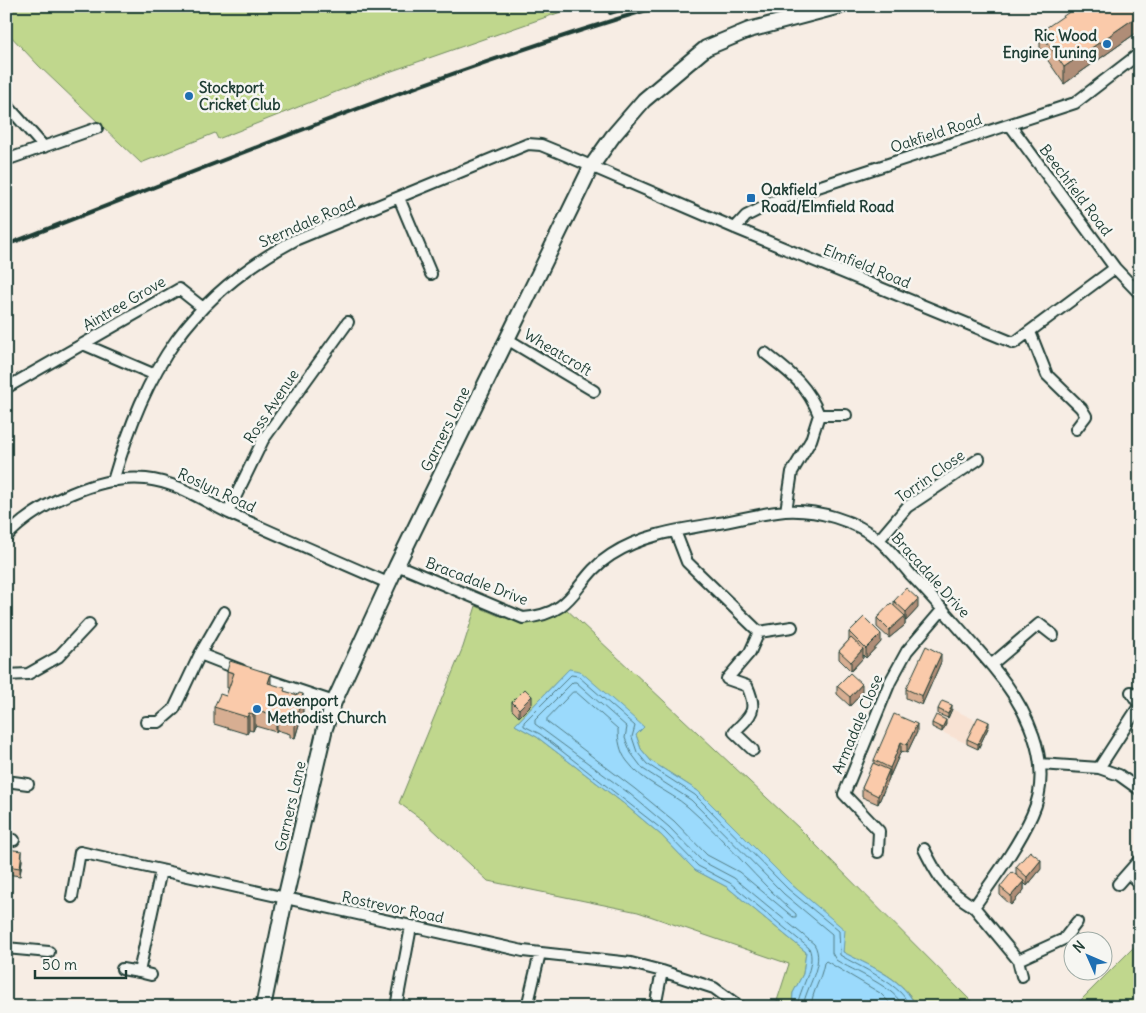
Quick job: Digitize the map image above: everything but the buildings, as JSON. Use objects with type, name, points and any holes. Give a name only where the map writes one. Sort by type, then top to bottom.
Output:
[{"type":"street","name":"Garners Lane","points":[[263,1007],[285,899],[325,728],[334,702],[397,565],[591,167],[644,100],[706,48],[749,30],[840,6]]},
{"type":"street","name":"Oakfield Road","points":[[735,228],[746,216],[778,200],[1075,103],[1096,89],[1140,53]]},
{"type":"street","points":[[6,104],[44,146]]},
{"type":"street","name":"Beechfield Road","points":[[1010,125],[1115,268],[1140,294]]},
{"type":"street","points":[[6,160],[96,128]]},
{"type":"street","name":"Sterndale Road","points":[[113,481],[127,432],[153,374],[180,335],[203,308],[229,282],[260,259],[295,240],[528,144],[541,145],[591,167]]},
{"type":"street","name":"Elmfield Road","points":[[591,167],[1014,344],[1115,268]]},
{"type":"street","points":[[400,198],[431,274]]},
{"type":"street","name":"Aintree Grove","points":[[6,388],[179,289],[203,308]]},
{"type":"street","name":"Ross Avenue","points":[[228,512],[263,440],[348,322]]},
{"type":"street","points":[[1030,332],[1047,375],[1081,408],[1086,416],[1076,429]]},
{"type":"street","name":"Wheatcroft","points":[[507,339],[594,391]]},
{"type":"street","name":"Aintree Grove","points":[[83,344],[153,374]]},
{"type":"street","points":[[765,352],[793,375],[812,396],[819,415],[811,440],[792,472],[786,511]]},
{"type":"street","points":[[819,415],[846,415]]},
{"type":"street","name":"Torrin Close","points":[[879,540],[907,508],[979,459]]},
{"type":"street","name":"Roslyn Road","points":[[6,537],[35,514],[68,495],[113,481],[144,479],[177,485],[228,512],[388,584]]},
{"type":"street","name":"Bracadale Drive","points":[[397,565],[523,618],[542,616],[563,606],[589,575],[610,555],[635,542],[675,531],[786,511],[833,516],[879,540],[943,609],[991,665],[1022,707],[1034,736],[1040,764],[1039,787],[1033,813],[1021,836],[974,907]]},
{"type":"street","points":[[675,531],[687,562],[759,632]]},
{"type":"street","name":"Armadale Close","points":[[878,852],[879,831],[844,794],[890,682],[907,651],[943,609]]},
{"type":"street","points":[[146,722],[159,722],[174,709],[200,654],[224,612]]},
{"type":"street","points":[[6,675],[28,674],[58,657],[88,624]]},
{"type":"street","points":[[991,665],[1040,624],[1053,635]]},
{"type":"street","points":[[759,632],[792,627]]},
{"type":"street","points":[[753,750],[734,732],[750,717],[754,701],[747,686],[727,679],[750,652],[759,632]]},
{"type":"street","points":[[200,654],[280,686],[334,702]]},
{"type":"street","points":[[1099,768],[1139,706],[1131,692]]},
{"type":"street","points":[[1040,764],[1099,768],[1120,775],[1140,790]]},
{"type":"street","points":[[6,781],[28,784]]},
{"type":"street","points":[[924,849],[937,875],[951,893],[974,907],[1018,960],[1022,976]]},
{"type":"street","name":"Rostrevor Road","points":[[72,897],[80,852],[412,927],[540,953],[631,963],[714,988],[740,1007]]},
{"type":"street","points":[[1118,884],[1129,874],[1140,859]]},
{"type":"street","points":[[139,972],[161,870]]},
{"type":"street","points":[[1129,874],[1140,884]]},
{"type":"street","points":[[1018,960],[1064,939],[1077,922]]},
{"type":"street","points":[[396,1007],[412,927]]},
{"type":"street","points":[[6,948],[49,952]]},
{"type":"street","points":[[527,1007],[540,953]]},
{"type":"street","points":[[122,969],[151,975]]},
{"type":"street","points":[[655,1007],[662,971]]},
{"type":"shaded area","points":[[952,709],[978,721],[967,744],[942,732],[946,724],[936,719],[938,714],[948,718]]},
{"type":"green space","name":"Stockport Cricket Club","points":[[6,6],[578,6],[366,80],[218,139],[215,133],[141,163],[39,66],[6,31]]},
{"type":"green space","points":[[476,606],[499,616],[502,609],[523,618],[563,606],[800,829],[977,1007],[913,1007],[914,1002],[901,985],[873,967],[843,952],[844,930],[792,885],[698,791],[651,761],[641,749],[636,735],[643,727],[569,669],[515,725],[537,737],[623,803],[661,835],[695,870],[727,887],[806,952],[803,974],[793,993],[792,1007],[775,1007],[789,964],[638,912],[488,881],[424,821],[399,803],[463,647]]},
{"type":"green space","points":[[1140,941],[1140,1007],[1074,1007],[1101,980],[1114,980],[1114,967]]},
{"type":"water","points":[[569,669],[580,671],[644,727],[636,735],[641,749],[651,761],[698,791],[792,885],[845,930],[843,952],[873,967],[901,986],[914,1003],[913,1007],[792,1007],[793,993],[803,974],[806,952],[727,887],[695,870],[661,835],[623,803],[537,737],[515,725]]},
{"type":"railway","points":[[610,13],[633,6]]},
{"type":"railway","points":[[6,245],[412,88],[494,59],[660,6]]},
{"type":"place","name":"Ric Wood Engine Tuning","points":[[1107,44]]},
{"type":"place","name":"Stockport Cricket Club","points":[[189,96]]},
{"type":"place","name":"Oakfield Road/Elmfield Road","points":[[751,198]]},
{"type":"place","name":"Davenport Methodist Church","points":[[257,709]]}]
